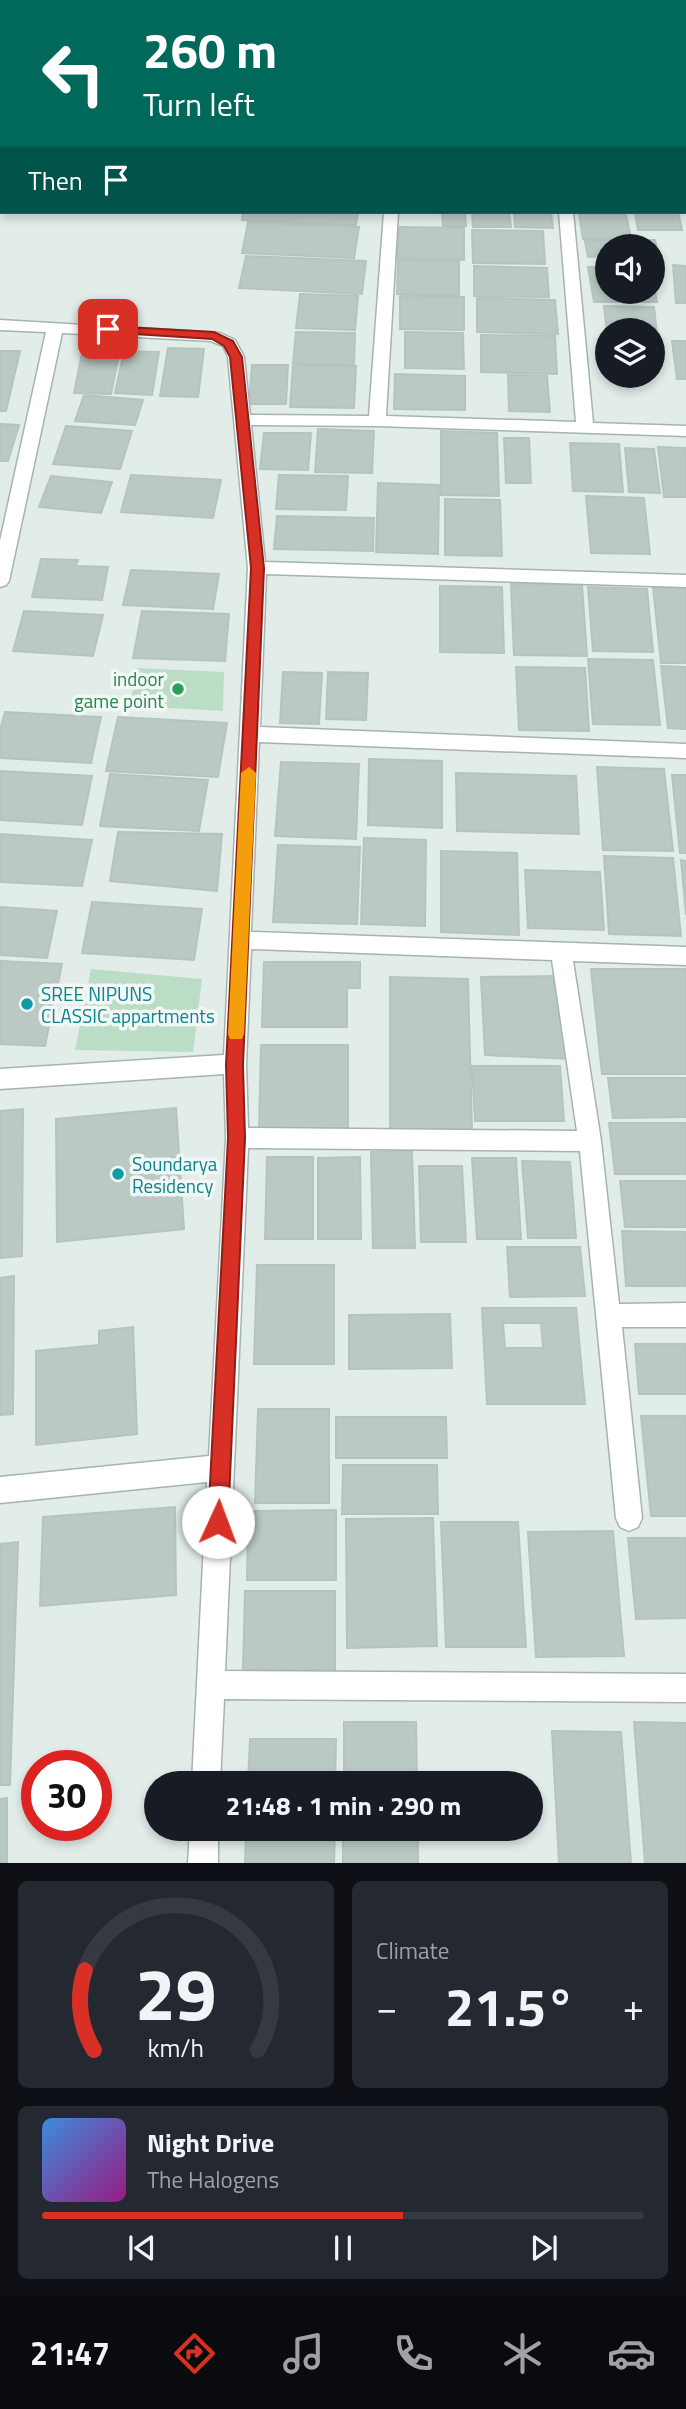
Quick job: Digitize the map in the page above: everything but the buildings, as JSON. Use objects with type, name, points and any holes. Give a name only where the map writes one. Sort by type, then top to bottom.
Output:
[{"type":"street","points":[[377,421],[391,214]]},
{"type":"street","points":[[566,214],[585,429]]},
{"type":"street","points":[[0,325],[201,334],[229,343],[236,357],[257,568],[235,1065],[237,1138],[207,1771]]},
{"type":"street","points":[[0,580],[55,327]]},
{"type":"street","points":[[243,420],[377,421],[686,431]]},
{"type":"street","points":[[257,568],[686,581]]},
{"type":"street","points":[[251,734],[686,751]]},
{"type":"street","points":[[240,940],[686,956]]},
{"type":"street","points":[[561,952],[590,1141],[629,1518]]},
{"type":"street","points":[[0,1079],[235,1065]]},
{"type":"street","points":[[237,1138],[590,1141]]},
{"type":"street","points":[[607,1316],[686,1315]]},
{"type":"street","points":[[0,1490],[220,1468]]},
{"type":"street","points":[[211,1685],[686,1688]]},
{"type":"street","points":[[203,1863],[204,1841]]},
{"type":"green space","name":"indoor game point","points":[[135,668],[224,672],[223,711],[131,706]]},
{"type":"green space","points":[[91,969],[202,979],[193,1052],[75,1050]]},
{"type":"slow traffic","points":[[236,1034],[249,773]]},
{"type":"place","name":"indoor game point","points":[[178,689]]},
{"type":"place","name":"SREE NIPUNS CLASSIC appartments","points":[[27,1004]]},
{"type":"place","name":"Soundarya Residency","points":[[118,1174]]},
{"type":"route","points":[[108,329],[214,336],[229,343],[236,357],[257,568],[235,1065],[237,1138],[218,1522]]}]
